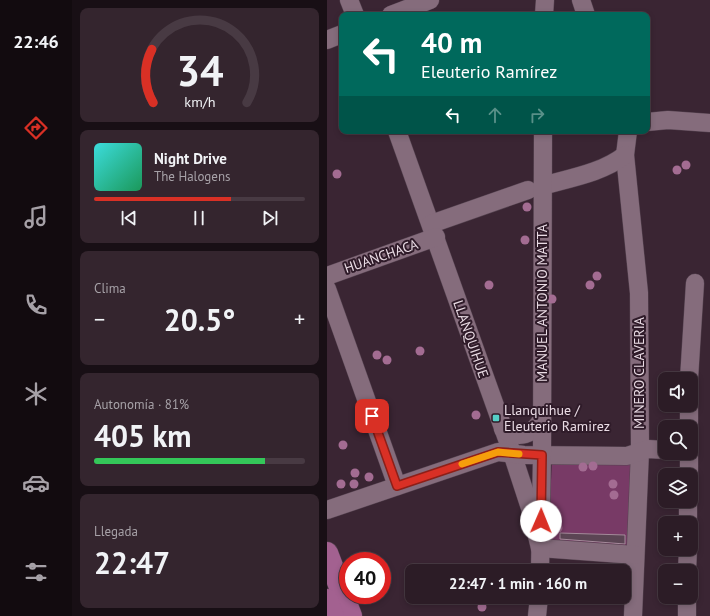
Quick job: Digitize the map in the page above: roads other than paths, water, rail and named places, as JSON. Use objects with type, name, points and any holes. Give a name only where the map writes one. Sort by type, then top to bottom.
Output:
[{"type":"main road","points":[[327,553],[351,616]]},
{"type":"main road","points":[[327,600],[333,616]]},
{"type":"street","points":[[349,0],[354,12]]},
{"type":"street","points":[[399,12],[430,0]]},
{"type":"street","points":[[545,0],[545,12]]},
{"type":"street","points":[[581,0],[585,12]]},
{"type":"street","points":[[327,40],[339,35]]},
{"type":"street","points":[[650,122],[668,120],[710,123]]},
{"type":"street","name":"LLANQUIHUE","points":[[398,134],[512,453],[530,508],[540,548]]},
{"type":"street","name":"MANUEL ANTONIO MATTA","points":[[540,564],[542,419],[535,188],[543,134]]},
{"type":"street","name":"MINERO CLAVERIA","points":[[628,134],[625,155],[639,293],[639,451],[633,616]]},
{"type":"street","name":"HUANCHACA","points":[[327,276],[535,188],[607,166],[625,155]]},
{"type":"street","points":[[689,372],[695,283]]},
{"type":"street","points":[[327,289],[397,486]]},
{"type":"street","points":[[503,429],[511,434],[526,435],[535,429],[542,419]]},
{"type":"street","points":[[327,510],[498,452],[542,455],[627,456],[648,449],[658,450]]},
{"type":"street","points":[[540,548],[635,555]]},
{"type":"street","points":[[537,616],[538,604]]},
{"type":"street","points":[[687,604],[687,616]]},
{"type":"place","name":"Llanquihue / Eleuterio Ramirez","points":[[496,418]]}]
